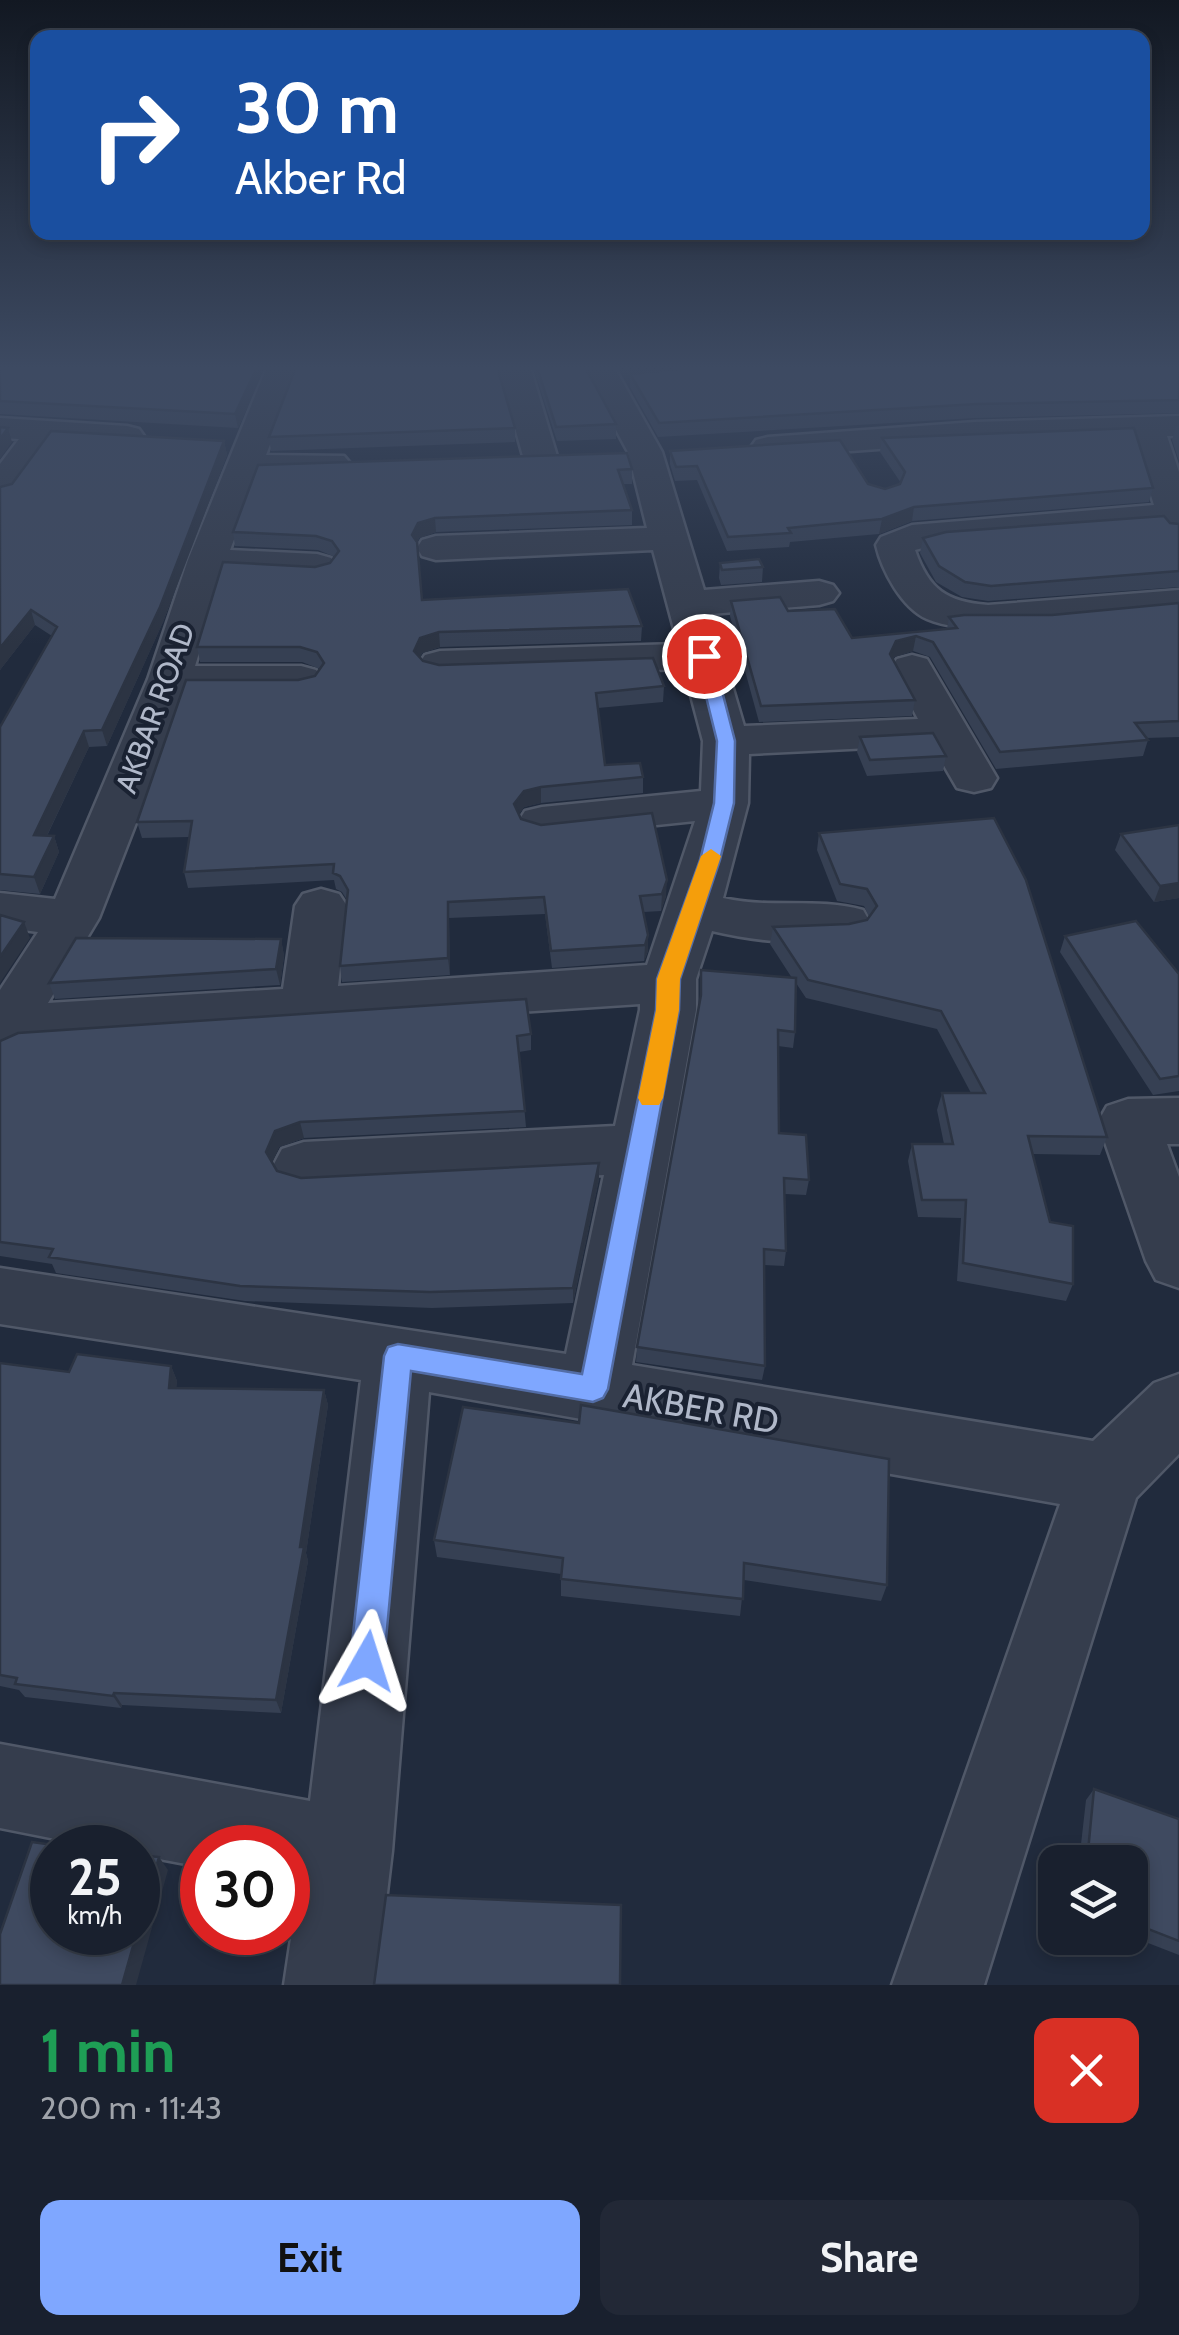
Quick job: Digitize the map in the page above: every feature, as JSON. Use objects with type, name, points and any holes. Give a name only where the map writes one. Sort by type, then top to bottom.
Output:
[{"type":"street","points":[[0,488],[21,460]]},
{"type":"street","name":"AKBAR ROAD","points":[[3,1031],[73,918],[170,679],[233,460]]},
{"type":"street","points":[[339,460],[364,462]]},
{"type":"street","points":[[593,1389],[668,1010],[669,979],[710,860],[724,803],[726,741],[670,538],[615,460]]},
{"type":"street","points":[[863,460],[872,473]]},
{"type":"street","points":[[1168,460],[1177,520],[943,532],[912,536],[895,545],[897,557],[921,600],[930,607],[961,615],[988,617],[1179,602]]},
{"type":"street","points":[[436,548],[670,538]]},
{"type":"street","points":[[207,560],[317,566]]},
{"type":"street","points":[[687,604],[820,593]]},
{"type":"street","points":[[440,664],[704,656]]},
{"type":"street","points":[[912,668],[974,778]]},
{"type":"street","points":[[170,679],[301,679]]},
{"type":"street","points":[[726,741],[947,731]]},
{"type":"street","points":[[542,822],[724,803]]},
{"type":"street","points":[[308,1008],[321,906]]},
{"type":"street","points":[[691,908],[752,923],[844,922]]},
{"type":"street","points":[[0,910],[73,918]]},
{"type":"street","points":[[3,1031],[632,986],[669,979]]},
{"type":"street","points":[[1179,1121],[1128,1122],[1179,1261]]},
{"type":"street","points":[[304,1166],[641,1149]]},
{"type":"street","name":"AKBER RD","points":[[0,1296],[398,1356],[1106,1478]]},
{"type":"street","points":[[330,1985],[348,1851],[398,1356]]},
{"type":"street","points":[[938,1985],[1106,1478],[1179,1406]]},
{"type":"street","points":[[0,1786],[348,1851]]},
{"type":"building","points":[[30,460],[217,460],[160,607],[102,730],[84,731],[34,835],[54,836],[34,877],[0,874],[0,727],[57,627],[31,610],[0,648],[0,487],[12,484]]},
{"type":"building","points":[[629,460],[632,469],[618,470],[632,510],[435,518],[418,523],[412,535],[417,542],[422,600],[628,589],[642,626],[439,632],[420,638],[414,651],[423,661],[439,665],[653,658],[664,686],[596,693],[605,765],[640,763],[643,777],[541,787],[524,791],[514,804],[521,819],[541,825],[652,813],[667,880],[662,894],[640,896],[648,935],[645,945],[551,951],[544,897],[448,902],[448,958],[340,966],[348,890],[340,876],[333,873],[334,864],[184,872],[192,821],[137,822],[186,680],[298,680],[315,676],[324,663],[317,652],[300,647],[197,647],[223,562],[315,567],[330,563],[339,551],[332,541],[316,536],[233,532],[258,465]]},
{"type":"building","points":[[673,460],[852,460],[868,484],[885,489],[900,484],[905,472],[897,460],[1144,460],[1153,488],[914,507],[882,519],[788,528],[791,533],[728,537],[697,466],[676,467]]},
{"type":"building","points":[[1164,516],[1170,523],[1179,524],[1179,571],[991,586],[965,582],[939,566],[923,538],[946,532]]},
{"type":"building","points":[[759,559],[763,567],[722,570],[720,563]]},
{"type":"building","points":[[780,597],[788,611],[835,609],[852,638],[957,628],[949,617],[964,615],[1052,615],[1179,603],[1179,721],[1135,723],[1148,740],[1000,752],[933,642],[916,636],[896,641],[890,654],[915,700],[761,706],[731,601]]},
{"type":"building","points":[[933,733],[946,756],[870,760],[860,737]]},
{"type":"building","points":[[994,818],[1026,880],[1107,1137],[1028,1136],[1050,1222],[1073,1226],[1073,1284],[963,1263],[966,1200],[922,1200],[912,1144],[953,1144],[942,1093],[985,1093],[941,1011],[808,980],[773,927],[849,924],[867,920],[877,906],[867,889],[840,884],[819,833]]},
{"type":"building","points":[[1179,825],[1179,883],[1160,886],[1121,834]]},
{"type":"building","points":[[0,915],[24,922],[0,957]]},
{"type":"building","points":[[1136,921],[1179,974],[1179,1076],[1160,1079],[1065,936]]},
{"type":"building","points":[[76,938],[281,939],[276,969],[49,983]]},
{"type":"building","points":[[701,970],[796,978],[795,1032],[778,1030],[779,1133],[806,1135],[809,1180],[784,1178],[786,1251],[764,1249],[765,1366],[637,1347],[701,995]]},
{"type":"building","points":[[526,999],[531,1034],[517,1036],[525,1111],[300,1122],[275,1131],[266,1152],[277,1171],[301,1178],[599,1163],[573,1288],[430,1292],[240,1286],[49,1257],[53,1249],[0,1242],[0,1041],[18,1033]]},
{"type":"building","points":[[77,1354],[171,1366],[169,1388],[324,1390],[300,1547],[304,1547],[276,1700],[114,1693],[113,1696],[15,1684],[17,1678],[0,1675],[0,1363],[69,1372]]},
{"type":"building","points":[[581,1405],[889,1459],[887,1585],[744,1563],[743,1599],[561,1579],[563,1558],[434,1540],[463,1407],[579,1423]]},
{"type":"building","points":[[1094,1789],[1179,1819],[1179,1941],[1148,1929],[1148,1845],[1089,1845]]},
{"type":"building","points":[[30,1848],[30,1955],[130,1955],[122,1985],[0,1985],[0,1934]]},
{"type":"building","points":[[386,1895],[621,1905],[620,1985],[374,1985]]},
{"type":"slow traffic","points":[[651,1098],[668,1010],[669,979],[711,856]]},
{"type":"route","points":[[367,1661],[398,1356],[593,1389],[668,1010],[669,979],[710,860],[724,803],[726,741],[704,656]]}]
